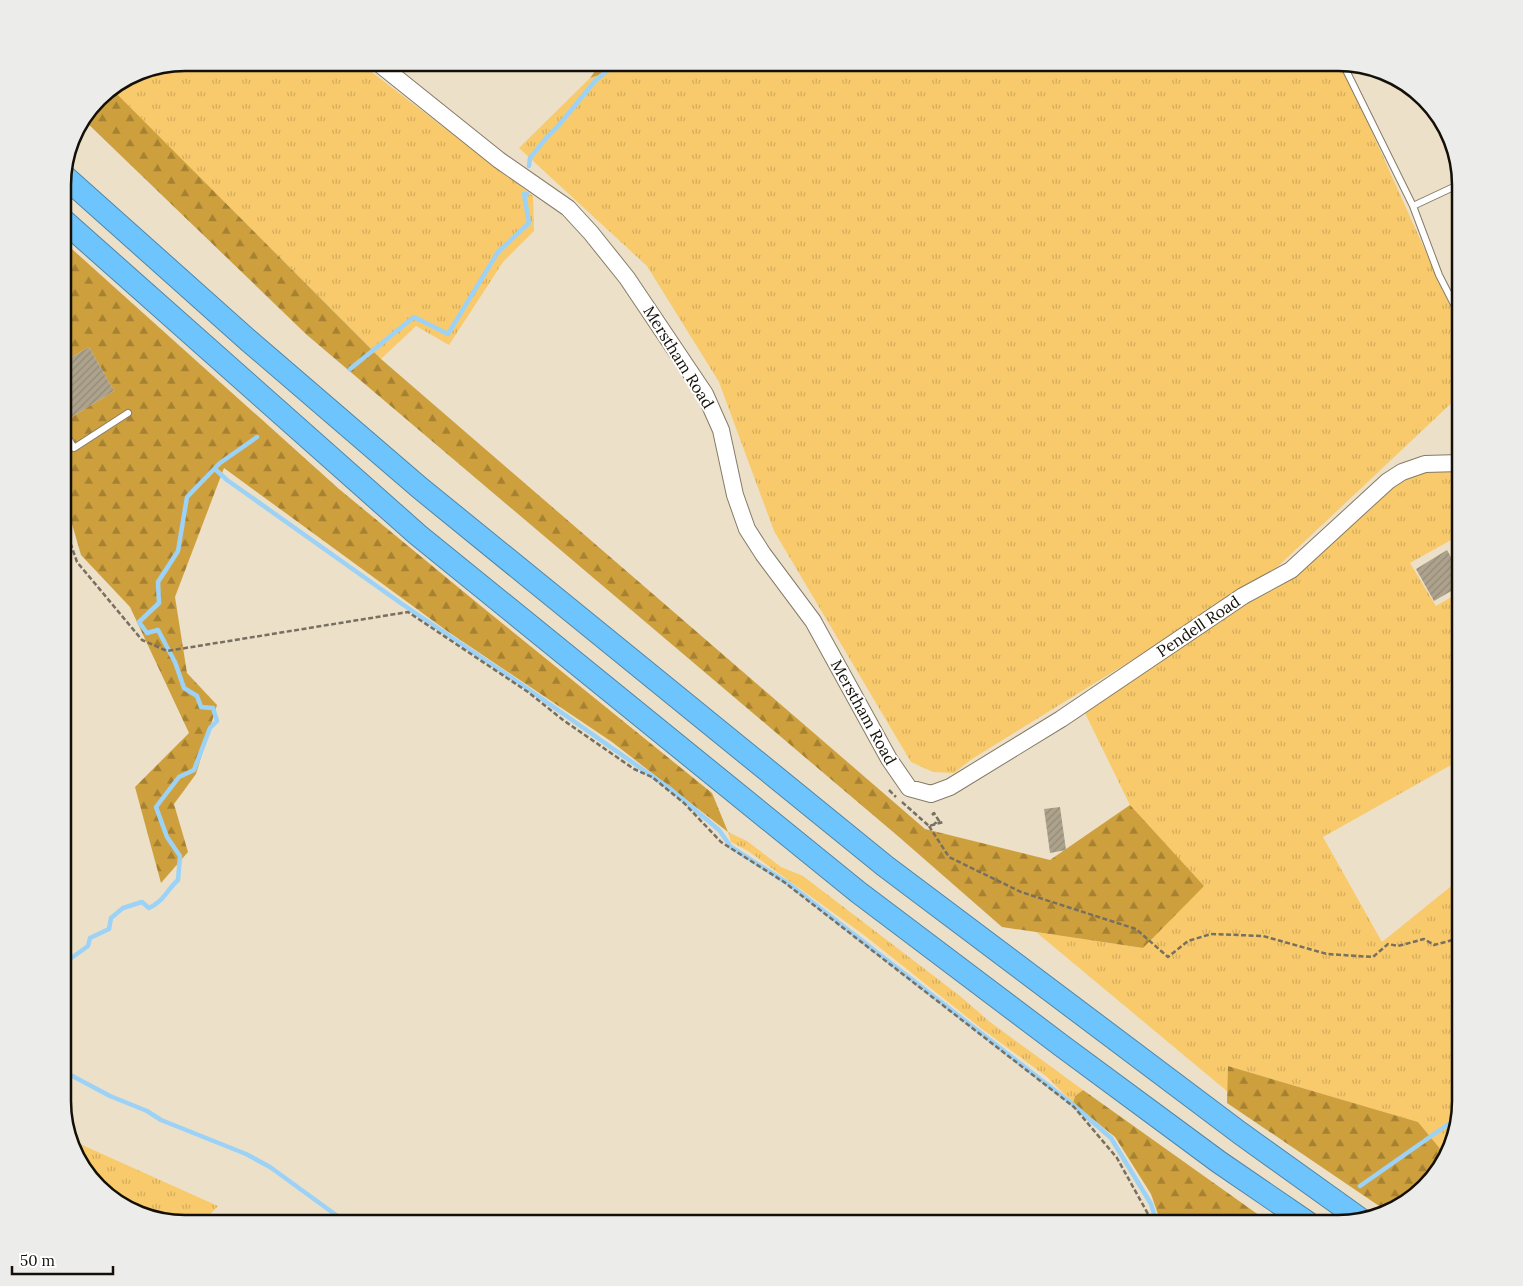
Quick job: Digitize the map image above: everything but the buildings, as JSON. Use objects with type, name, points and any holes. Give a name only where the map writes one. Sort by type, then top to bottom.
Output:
[{"type":"highway","points":[[71,181],[249,341],[420,488],[885,866],[1240,1133],[1353,1214]]},
{"type":"highway","points":[[71,227],[418,534],[843,880],[1062,1046],[1219,1162],[1295,1215]]},
{"type":"street","name":"Merstham Road","points":[[389,71],[499,160],[568,208],[591,232],[627,278],[705,394],[721,430],[735,496],[747,529],[763,554],[813,621],[889,759],[909,788],[931,794]]},
{"type":"street","name":"Pendell Road","points":[[931,794],[950,787],[1061,719],[1243,596],[1291,570],[1388,481],[1402,472],[1425,464],[1452,463]]},
{"type":"lane","points":[[1347,72],[1413,206],[1440,275],[1452,300]]},
{"type":"lane","points":[[1413,206],[1452,188]]},
{"type":"lane","points":[[71,443],[74,448],[128,413]]},
{"type":"path","points":[[71,545],[77,562],[142,640],[169,651],[408,612],[528,692],[563,720],[626,764],[652,776],[684,803],[721,842],[784,882],[1074,1107],[1118,1158],[1148,1215]]},
{"type":"path","points":[[889,790],[930,826],[949,857],[1021,892],[1136,929],[1168,957],[1188,941],[1211,934],[1263,936],[1327,954],[1373,957],[1388,944],[1398,946],[1424,939],[1434,945],[1452,940]]},
{"type":"path","points":[[930,826],[939,821],[934,813],[932,814]]},
{"type":"path","points":[[930,826],[943,822]]},
{"type":"green space","points":[[370,71],[533,196],[534,231],[503,262],[449,345],[416,326],[381,359],[117,94],[149,77],[171,72]]},
{"type":"green space","points":[[595,71],[612,71],[590,78]]},
{"type":"green space","points":[[612,71],[1345,72],[1452,310],[1452,403],[1268,576],[972,759],[954,773],[933,772],[911,762],[774,531],[719,382],[647,266],[519,148],[590,78]]},
{"type":"green space","points":[[117,94],[381,359],[925,829],[1050,860],[1130,805],[1204,886],[1143,948],[1002,927],[899,837],[307,335],[89,125],[110,100]]},
{"type":"green space","points":[[71,248],[339,489],[712,793],[728,832],[612,742],[447,631],[224,468],[175,597],[187,673],[217,705],[196,774],[174,804],[188,852],[161,883],[135,787],[189,733],[130,607],[81,555],[71,521],[71,417],[114,391],[89,347],[71,357]]},
{"type":"green space","points":[[1430,469],[1452,470],[1452,539],[1410,563],[1436,606],[1452,597],[1452,764],[1323,837],[1382,942],[1452,885],[1452,1108],[1450,1123],[1441,1150],[1417,1122],[1228,1066],[1228,1092],[1036,932],[1143,948],[1144,821],[1130,805],[1084,711],[1189,636],[1280,585],[1358,519],[1399,480]]},
{"type":"green space","points":[[728,832],[747,841],[781,867],[803,876],[960,996],[990,1022],[1083,1090],[1075,1096],[1073,1103],[1047,1077],[982,1029],[864,935],[748,851],[731,842]]},
{"type":"green space","points":[[1228,1066],[1418,1122],[1441,1149],[1428,1170],[1413,1186],[1395,1199],[1380,1206],[1227,1103]]},
{"type":"green space","points":[[1083,1090],[1259,1215],[1158,1215],[1151,1194],[1115,1137],[1073,1103],[1075,1096]]},
{"type":"green space","points":[[80,1144],[218,1206],[210,1215],[178,1215],[163,1213],[135,1203],[116,1191],[100,1176]]},
{"type":"waterway","points":[[529,166],[530,158],[547,137],[595,81],[607,71]]},
{"type":"waterway","points":[[350,369],[414,317],[448,334],[498,252],[529,223],[524,194],[527,194]]},
{"type":"waterway","points":[[71,958],[88,946],[90,938],[109,929],[111,918],[123,908],[142,902],[149,908],[162,899],[178,880],[180,856],[167,837],[156,807],[179,777],[194,770],[210,728],[217,721],[213,708],[201,707],[197,696],[184,688],[175,662],[158,630],[147,633],[139,622],[159,603],[158,582],[178,551],[187,497],[220,463],[257,437]]},
{"type":"waterway","points":[[215,469],[227,480],[402,604],[669,788],[719,830],[731,847],[789,884],[1071,1103],[1111,1138],[1151,1204],[1154,1215]]},
{"type":"waterway","points":[[71,1075],[110,1096],[147,1111],[161,1120],[246,1154],[270,1167],[336,1215]]},
{"type":"waterway","points":[[1360,1186],[1450,1123]]}]
